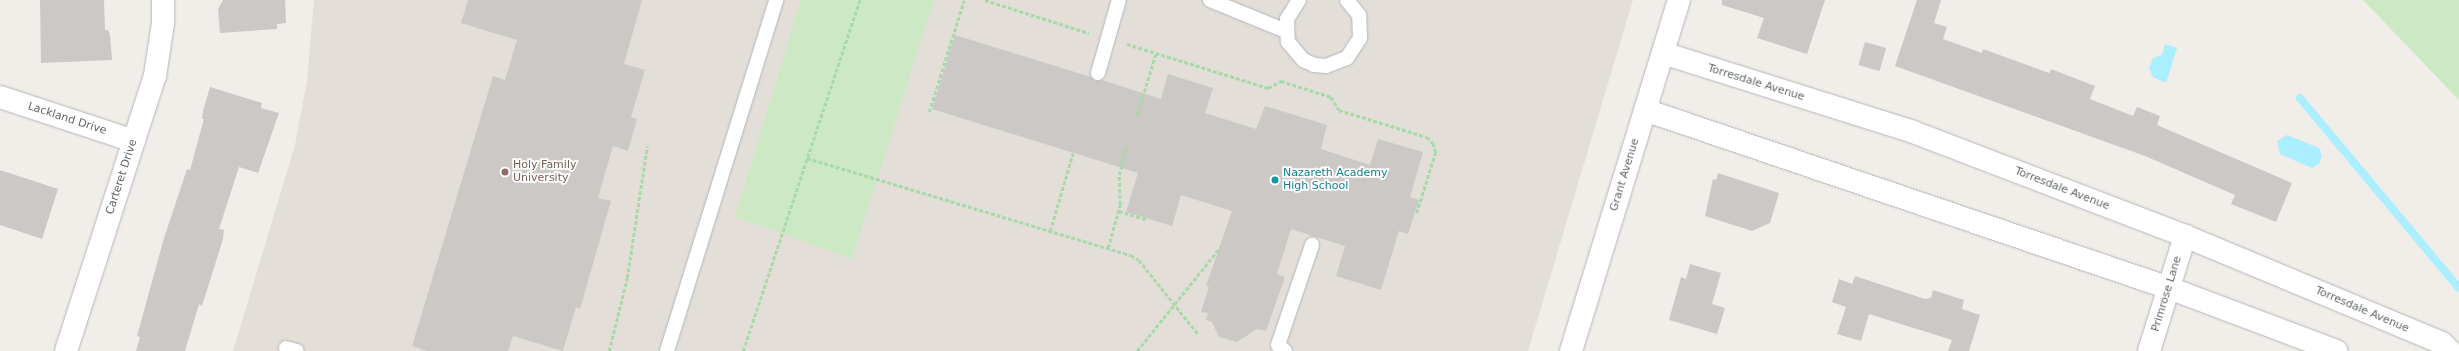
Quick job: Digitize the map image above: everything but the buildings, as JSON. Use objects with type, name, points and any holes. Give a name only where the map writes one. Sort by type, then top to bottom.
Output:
[{"type":"street","name":"Carteret Drive","points":[[66,351],[154,76],[163,23],[163,0]]},
{"type":"street","name":"Grant Avenue","points":[[1570,351],[1680,0]]},
{"type":"street","name":"Torresdale Avenue","points":[[1663,53],[1913,132],[2185,236],[2442,343],[2450,351]]},
{"type":"street","name":"Lackland Drive","points":[[0,97],[134,141]]},
{"type":"street","points":[[1645,110],[2169,288],[2337,351]]},
{"type":"street","name":"Primrose Lane","points":[[2149,351],[2185,236]]},
{"type":"lane","points":[[667,351],[776,0]]},
{"type":"lane","points":[[1098,73],[1119,0]]},
{"type":"lane","points":[[1210,0],[1286,31]]},
{"type":"lane","points":[[1299,0],[1287,19],[1286,31],[1294,52],[1303,60],[1314,65],[1337,64],[1347,58],[1360,38],[1359,15],[1355,2]]},
{"type":"lane","points":[[1285,351],[1278,345],[1312,245]]},
{"type":"path","points":[[743,351],[860,0]]},
{"type":"path","points":[[929,112],[964,0]]},
{"type":"path","points":[[985,0],[1108,38]]},
{"type":"path","points":[[1131,45],[1268,88],[1281,81],[1331,97],[1338,110],[1427,137],[1433,143],[1436,152],[1417,213]]},
{"type":"path","points":[[1137,115],[1156,53]]},
{"type":"path","points":[[1108,248],[1119,211],[1118,175],[1127,146]]},
{"type":"path","points":[[609,351],[627,278],[647,147]]},
{"type":"path","points":[[1050,231],[1074,154]]},
{"type":"path","points":[[807,158],[1131,255],[1139,260],[1198,334]]},
{"type":"path","points":[[1119,211],[1148,220]]},
{"type":"path","points":[[1137,351],[1175,306],[1221,246]]},
{"type":"shaded area","points":[[314,0],[1633,0],[1528,351],[233,351],[295,145],[307,80]]},
{"type":"green space","points":[[801,0],[934,0],[852,259],[735,217]]},
{"type":"green space","points":[[2363,0],[2459,0],[2459,100]]},
{"type":"water","points":[[2165,44],[2177,48],[2166,83],[2153,77],[2149,68],[2153,58],[2162,55]]},
{"type":"water","points":[[2287,135],[2319,148],[2322,156],[2319,164],[2312,168],[2280,154],[2277,141]]},
{"type":"waterway","points":[[2300,98],[2459,288]]},
{"type":"place","name":"Holy Family University","points":[[505,172]]},
{"type":"place","name":"Nazareth Academy High School","points":[[1275,180]]}]
